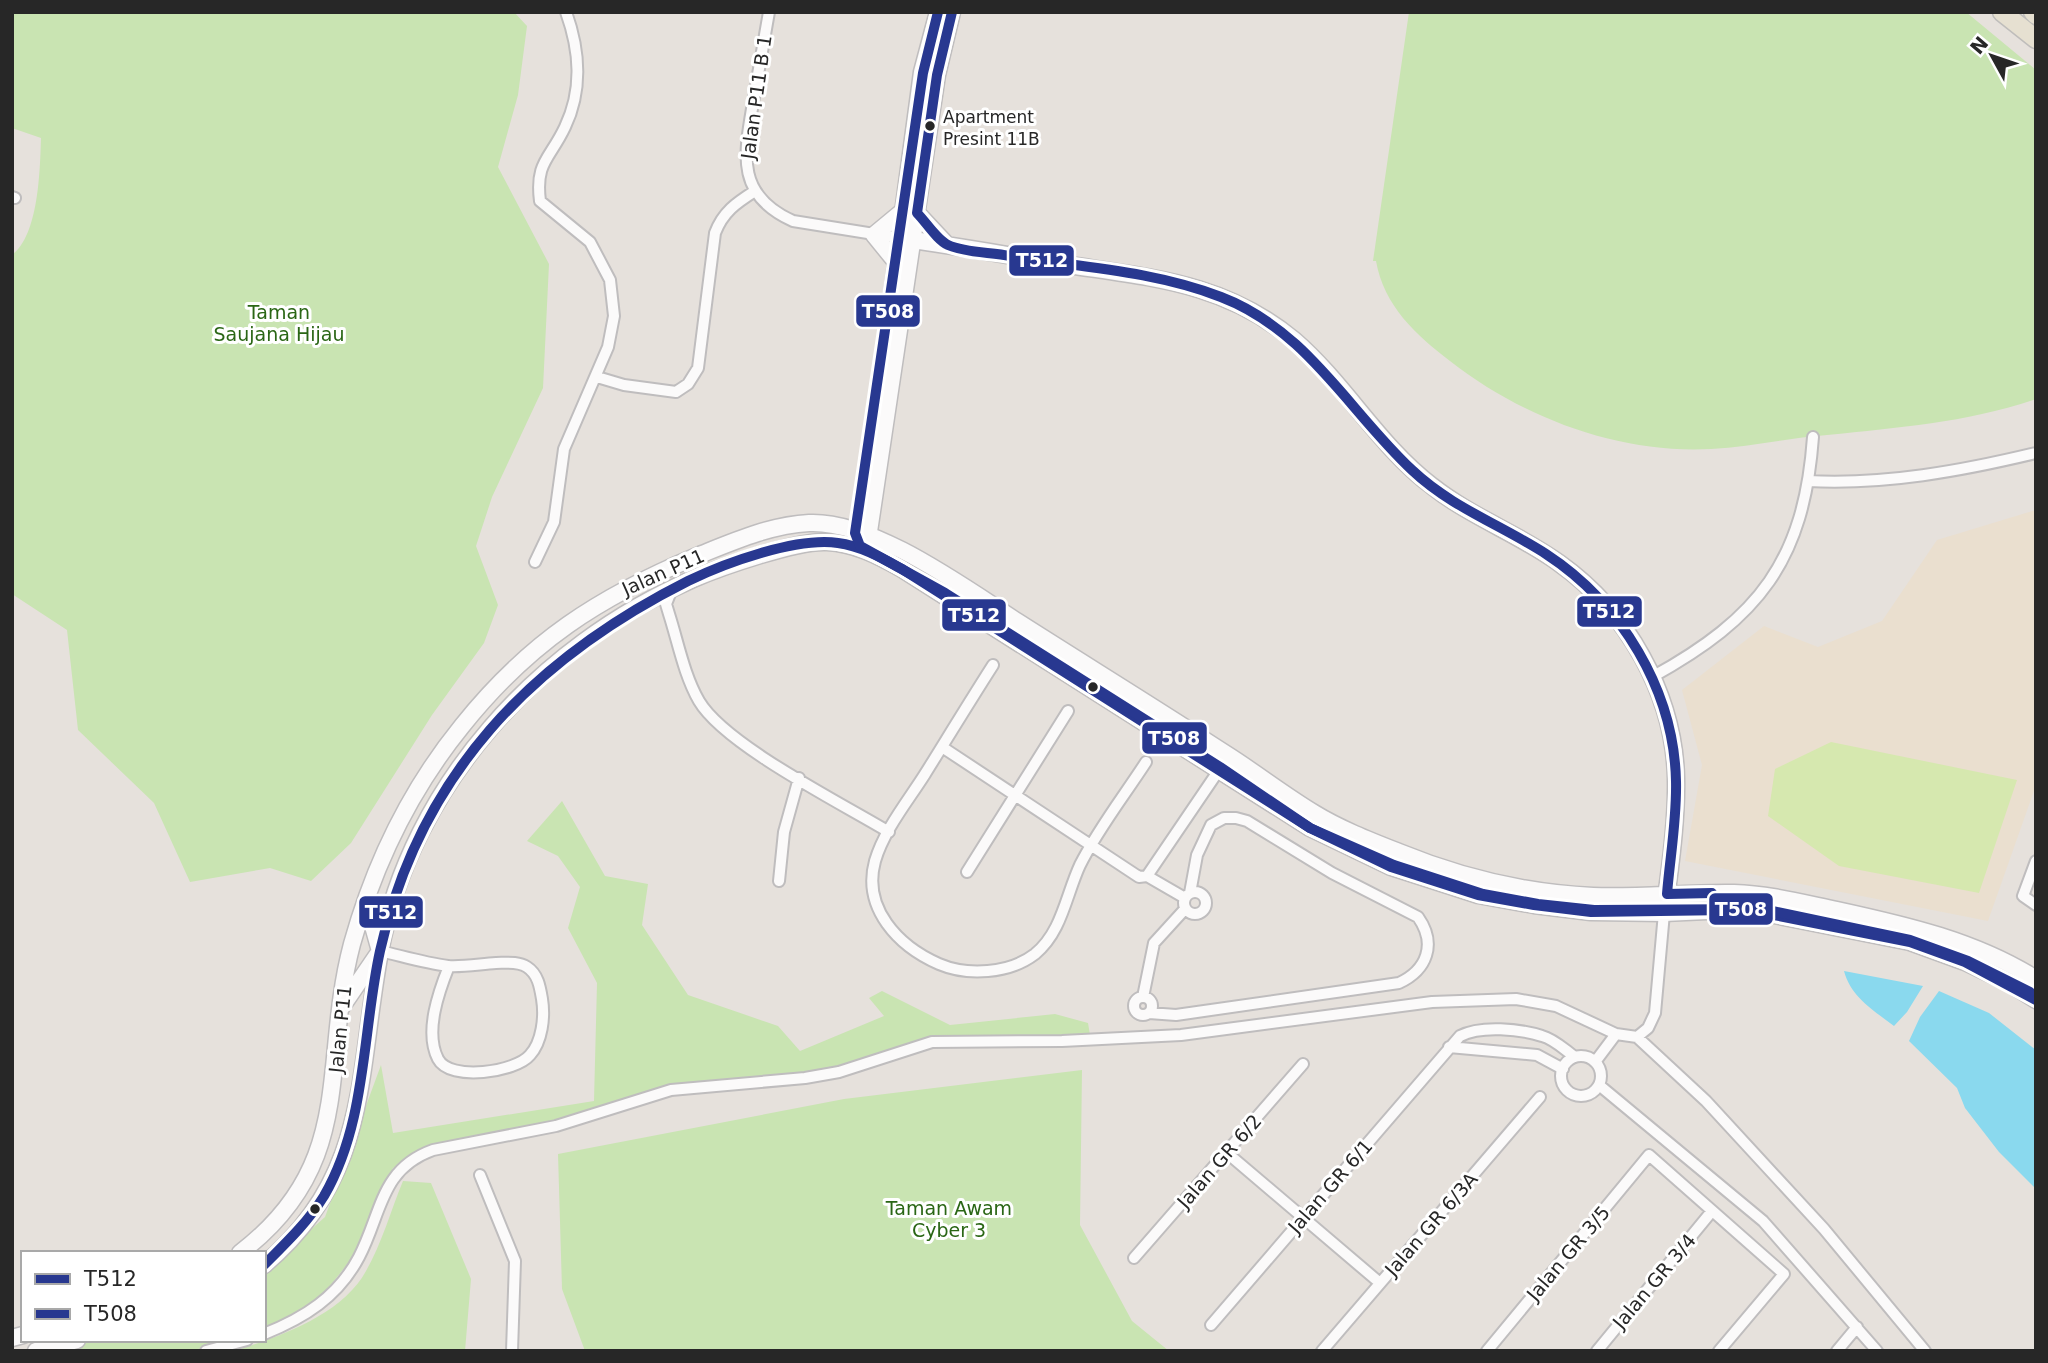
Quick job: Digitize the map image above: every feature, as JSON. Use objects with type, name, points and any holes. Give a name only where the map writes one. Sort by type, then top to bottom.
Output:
[{"type":"main road","points":[[910,212],[922,72],[938,12]]},
{"type":"main road","points":[[863,541],[910,212],[952,12]]},
{"type":"main road","points":[[2002,12],[2036,39]]},
{"type":"main road","points":[[902,267],[874,235],[910,212]]},
{"type":"main road","points":[[910,212],[947,245]]},
{"type":"main road","points":[[906,239],[1172,280],[1223,297],[1268,320],[1320,367],[1376,434],[1432,486],[1558,562],[1595,593],[1622,626],[1652,677],[1671,740],[1676,778],[1664,913]]},
{"type":"main road","points":[[902,267],[947,245]]},
{"type":"main road","points":[[863,541],[863,500],[902,267]]},
{"type":"main road","points":[[830,525],[847,517],[863,500]]},
{"type":"main road","name":"Jalan P11","points":[[243,1251],[260,1238],[285,1208],[308,1174],[323,1140],[335,1079],[341,1007],[352,946],[392,833],[435,762],[462,726],[510,673],[565,624],[597,603],[652,575],[772,528],[811,523],[830,525],[952,581],[1210,744],[1317,816],[1435,866],[1487,881],[1594,896],[1731,893],[1776,897],[1914,927],[2019,968],[2036,979]]},
{"type":"main road","name":"Jalan P11","points":[[266,1263],[304,1225],[328,1192],[345,1153],[362,1088],[380,951],[408,861],[443,791],[481,738],[522,693],[588,638],[638,606],[719,568],[810,543],[863,541],[1310,828],[1391,867],[1478,895],[1534,905],[1591,912],[1730,910],[1769,914],[1897,939],[1965,962],[2009,983],[2036,1000]]},
{"type":"main road","points":[[1210,744],[1219,770],[1248,769]]},
{"type":"main road","points":[[341,1007],[380,951],[366,901]]},
{"type":"main road","points":[[36,1351],[56,1343]]},
{"type":"street","points":[[535,562],[554,522],[564,449],[577,414],[597,377],[608,347],[614,316],[610,281],[590,242],[540,201],[537,178],[566,127],[579,85],[576,39],[566,12]]},
{"type":"street","name":"Jalan P11 B 1","points":[[769,12],[745,156],[755,191],[777,214],[793,221],[906,239]]},
{"type":"street","points":[[597,377],[625,385],[677,392],[688,384],[698,368],[715,233],[721,218],[731,206],[755,191]]},
{"type":"street","points":[[1652,677],[1721,633],[1766,589],[1793,539],[1808,481],[1813,437]]},
{"type":"street","points":[[1808,481],[1835,483],[1922,477],[2036,453]]},
{"type":"street","points":[[674,587],[666,604],[669,614],[692,686],[715,722],[741,743],[889,832]]},
{"type":"street","points":[[638,606],[648,605],[669,614]]},
{"type":"street","points":[[993,666],[889,832],[874,863],[874,904],[909,948],[951,969],[970,972],[1022,962],[1036,953],[1059,923],[1073,883],[1091,846],[1146,762]]},
{"type":"street","points":[[967,872],[1068,710]]},
{"type":"street","points":[[942,747],[1139,877],[1147,876],[1187,900]]},
{"type":"street","points":[[1147,876],[1219,770]]},
{"type":"street","points":[[779,881],[784,832],[799,778]]},
{"type":"street","points":[[1224,818],[1247,821],[1332,873],[1418,917],[1425,926],[1425,963],[1415,975],[1399,983],[1176,1015],[1138,1014],[1134,1009],[1136,999],[1143,997],[1154,943],[1187,900],[1198,855],[1211,825],[1224,818]]},
{"type":"street","points":[[2036,861],[2023,896],[2036,905]]},
{"type":"street","points":[[1637,1037],[1648,1028],[1655,1013],[1664,913]]},
{"type":"street","points":[[380,951],[449,966],[510,962],[527,967],[539,981],[543,1005],[541,1035],[528,1058],[510,1067],[472,1073],[451,1070],[438,1060],[433,1034],[438,993],[449,966]]},
{"type":"street","points":[[266,1333],[291,1323],[322,1305],[339,1286],[359,1258],[400,1167],[414,1157],[461,1144],[556,1126],[671,1090],[805,1078],[839,1072],[932,1042],[1062,1041],[1181,1035],[1432,1002],[1516,999],[1556,1006],[1616,1034],[1637,1037],[1701,1095],[1824,1229],[1925,1351]]},
{"type":"street","points":[[1449,1047],[1468,1031],[1542,1035],[1575,1057],[1586,1056],[1595,1062],[1601,1073],[1599,1086],[1589,1095],[1570,1093],[1562,1082],[1563,1069],[1575,1057]]},
{"type":"street","points":[[1595,1062],[1616,1034]]},
{"type":"street","points":[[1537,1055],[1542,1035]]},
{"type":"street","points":[[1449,1047],[1537,1055],[1563,1069]]},
{"type":"street","name":"Jalan GR 6/1","points":[[1212,1325],[1449,1047]]},
{"type":"street","name":"Jalan GR 6/2","points":[[1135,1258],[1303,1064]]},
{"type":"street","points":[[1599,1086],[1763,1221],[1877,1351]]},
{"type":"street","name":"Jalan GR 6/3A","points":[[1322,1351],[1540,1097]]},
{"type":"street","points":[[1226,1152],[1380,1283]]},
{"type":"street","name":"Jalan GR 3/5","points":[[1487,1351],[1649,1155],[1712,1211]]},
{"type":"street","points":[[480,1175],[515,1261],[512,1351]]},
{"type":"street","points":[[1712,1211],[1784,1274],[1719,1351]]},
{"type":"street","name":"Jalan GR 3/4","points":[[1597,1351],[1712,1211]]},
{"type":"street","points":[[1840,1347],[1857,1327]]},
{"type":"street","points":[[206,1351],[240,1342]]},
{"type":"shaded area","points":[[2036,510],[2036,785],[1988,921],[1685,861],[1702,765],[1682,690],[1764,626],[1818,647],[1882,621],[1937,540]]},
{"type":"green space","name":"Taman Saujana Hijau","points":[[12,12],[514,12],[527,26],[518,95],[498,167],[549,264],[543,388],[492,497],[476,546],[498,605],[484,643],[432,715],[351,843],[311,881],[270,868],[190,882],[154,803],[78,730],[67,630],[12,594],[12,255],[21,246],[33,217],[39,183],[41,138],[12,128]]},
{"type":"green space","points":[[1409,12],[1966,12],[2036,70],[2036,399],[1983,414],[1932,423],[1711,449],[1676,449],[1607,438],[1573,428],[1508,400],[1437,351],[1414,330],[1394,306],[1380,277],[1376,261],[1373,261]]},
{"type":"green space","points":[[1831,742],[2017,780],[1979,893],[1839,866],[1768,816],[1775,769]]},
{"type":"green space","points":[[562,801],[605,876],[648,884],[642,925],[688,995],[778,1026],[800,1051],[884,1016],[869,998],[882,991],[950,1025],[1055,1014],[1088,1023],[1090,1035],[927,1038],[839,1068],[757,1077],[435,1146],[393,1168],[353,1257],[318,1301],[266,1330],[266,1269],[325,1217],[381,1065],[393,1133],[594,1101],[597,983],[568,928],[580,887],[558,856],[527,841]]},
{"type":"green space","name":"Taman Awam Cyber 3","points":[[1082,1070],[1080,1225],[1132,1321],[1169,1351],[585,1351],[562,1289],[558,1154],[844,1099]]},
{"type":"green space","points":[[403,1181],[431,1183],[471,1279],[465,1351],[234,1351],[266,1342],[326,1312],[355,1286],[377,1249]]},
{"type":"green space","points":[[89,1342],[224,1342],[191,1351],[59,1351]]},
{"type":"water","points":[[1844,971],[1923,986],[1907,1012],[1894,1026],[1857,996]]},
{"type":"water","points":[[1939,991],[1989,1013],[2036,1050],[2036,1189],[1999,1152],[1965,1108],[1957,1088],[1909,1041],[1920,1017]]},
{"type":"transit line","name":"T508","points":[[938,12],[923,73],[855,533],[860,546],[945,593],[1220,767],[1310,828],[1394,865],[1483,894],[1538,904],[1594,910],[1763,909],[1910,940],[1968,961],[2030,992]]},
{"type":"transit line","name":"T512","points":[[952,12],[937,75],[917,213],[944,243],[963,250],[1170,281],[1221,297],[1251,311],[1302,350],[1389,447],[1427,483],[1443,495],[1546,554],[1573,574],[1598,597],[1620,623],[1654,682],[1665,714],[1673,747],[1676,781],[1667,894],[1712,893]]},
{"type":"transit line","name":"T512","points":[[266,1263],[311,1215],[338,1168],[356,1108],[374,982],[398,888],[422,830],[453,778],[490,730],[532,687],[579,648],[631,612],[688,581],[721,567],[761,553],[802,544],[821,542],[847,545],[871,553],[902,569],[1310,828],[1391,867],[1478,895],[1534,905],[1591,912],[1729,910],[1769,914],[1910,942],[1965,962],[2036,1000]]},
{"type":"place","name":"Apartment Presint 11B","points":[[930,126]]}]
